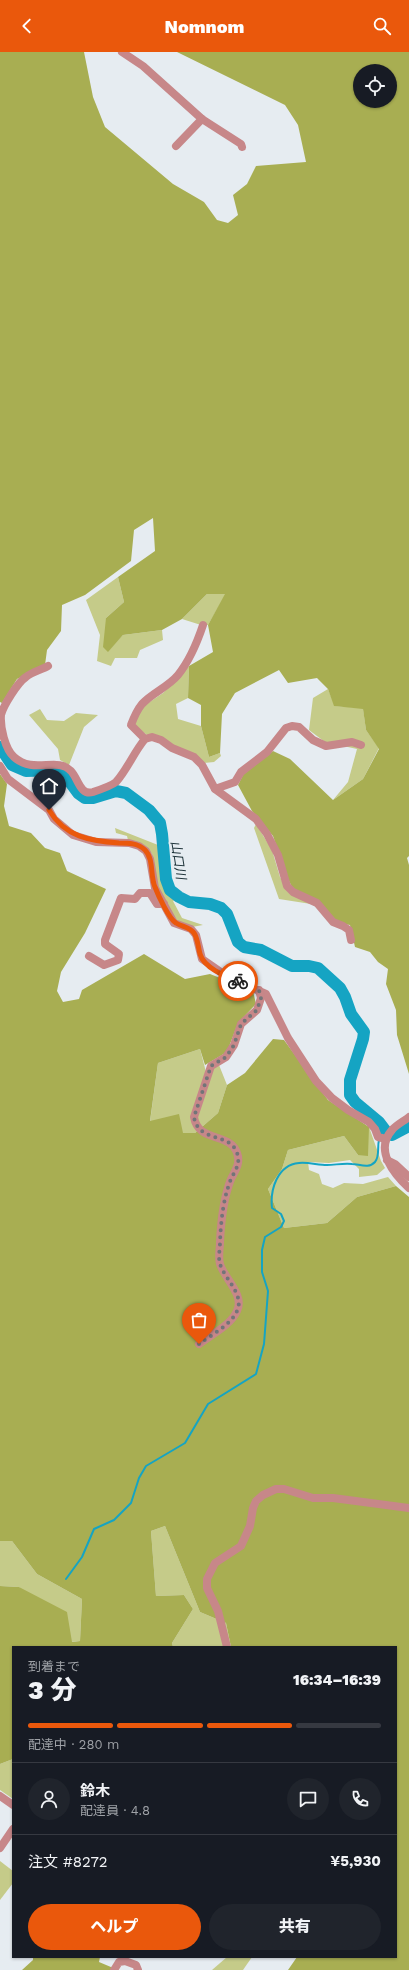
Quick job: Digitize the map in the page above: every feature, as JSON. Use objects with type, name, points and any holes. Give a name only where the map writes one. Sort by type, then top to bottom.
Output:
[{"type":"street","points":[[122,52],[143,66],[202,119],[241,144],[242,147]]},
{"type":"street","points":[[176,146],[202,119]]},
{"type":"street","points":[[145,739],[131,725],[137,711],[144,702],[178,676],[193,652],[203,625]]},
{"type":"street","points":[[48,666],[26,676],[16,688],[1,714],[3,749],[25,765],[34,767],[54,764],[63,766],[71,771],[86,792],[92,792],[115,783],[145,739],[152,737],[161,740],[172,748],[194,757],[202,765],[215,789],[256,819],[264,829],[278,856],[283,876],[292,892],[316,903],[333,922],[349,930],[352,940]]},
{"type":"street","points":[[215,789],[235,782],[241,772],[266,752],[286,728],[292,726],[299,727],[313,740],[326,746],[352,742],[360,745]]},
{"type":"street","points":[[0,766],[8,779],[24,793],[44,806],[54,819],[73,835],[96,842],[129,843],[146,850],[150,859],[155,888],[174,923],[191,929],[196,935],[202,960],[228,977],[266,994],[288,1038],[316,1081],[332,1098],[348,1110],[369,1122],[382,1138],[387,1160],[392,1169],[409,1188]]},
{"type":"street","points":[[89,956],[104,965],[118,960],[119,954],[105,944],[105,940],[121,898],[135,899],[140,892],[150,893],[157,904],[164,904]]},
{"type":"street","points":[[199,1344],[233,1318],[238,1310],[239,1299],[220,1263],[221,1221],[228,1187],[238,1164],[237,1153],[230,1144],[199,1130],[195,1125],[194,1117],[211,1066],[226,1057],[234,1045],[241,1024],[257,1010],[261,998],[259,990]]},
{"type":"street","points":[[382,1138],[409,1117]]},
{"type":"street","points":[[387,1160],[396,1164],[409,1177]]},
{"type":"street","points":[[227,1646],[218,1611],[207,1588],[207,1579],[215,1563],[241,1546],[250,1526],[253,1508],[256,1501],[263,1495],[276,1489],[284,1489],[314,1498],[333,1498],[409,1508]]},
{"type":"street","points":[[0,1796],[12,1804]]},
{"type":"street","points":[[0,1848],[12,1830]]},
{"type":"street","points":[[114,1970],[119,1962],[125,1961],[136,1965],[138,1970]]},
{"type":"green space","points":[[0,52],[84,52],[93,97],[105,127],[173,184],[204,202],[217,220],[228,223],[238,215],[233,195],[247,184],[256,166],[306,162],[298,125],[285,105],[177,52],[409,52],[409,856],[407,858],[409,865],[409,1074],[397,1035],[396,1010],[386,984],[388,969],[378,962],[370,952],[355,947],[350,925],[337,923],[293,889],[287,877],[273,836],[252,811],[238,785],[244,773],[273,751],[290,759],[333,800],[363,779],[379,749],[366,730],[363,709],[334,706],[328,689],[317,678],[288,683],[279,670],[235,693],[222,714],[220,753],[209,757],[201,726],[201,705],[188,698],[189,666],[213,652],[208,625],[225,594],[207,594],[182,619],[162,630],[123,635],[108,652],[103,647],[106,618],[124,602],[118,577],[155,551],[153,518],[134,530],[131,561],[85,595],[62,605],[61,631],[47,650],[45,665],[17,679],[2,703],[0,702]]},
{"type":"green space","points":[[118,577],[124,602],[106,618],[108,651],[123,635],[162,630],[163,640],[140,650],[137,658],[115,658],[111,666],[97,661],[100,635],[86,600]]},
{"type":"green space","points":[[207,594],[226,594],[208,625],[201,625],[182,619]]},
{"type":"green space","points":[[189,666],[188,698],[176,704],[178,719],[201,726],[209,757],[220,753],[221,756],[214,762],[204,763],[147,735],[134,725],[141,708],[163,693]]},
{"type":"green space","points":[[328,689],[335,706],[363,708],[366,730],[379,748],[363,779],[333,800],[348,782],[357,749],[325,742],[309,730],[313,698]]},
{"type":"green space","points":[[40,709],[47,720],[64,721],[76,713],[98,715],[84,727],[69,765],[60,760],[58,749],[29,715]]},
{"type":"green space","points":[[0,774],[7,784],[4,806],[9,826],[31,833],[45,848],[60,853],[67,871],[106,889],[85,933],[61,972],[57,991],[63,1002],[79,999],[82,990],[144,954],[185,979],[210,974],[253,991],[256,1004],[238,1023],[227,1052],[205,1065],[200,1049],[158,1063],[150,1121],[179,1114],[183,1133],[195,1133],[218,1113],[227,1085],[245,1073],[273,1039],[284,1040],[328,1100],[369,1127],[368,1156],[358,1155],[344,1136],[288,1150],[282,1169],[268,1189],[284,1228],[327,1223],[357,1197],[396,1186],[409,1197],[409,1970],[288,1970],[296,1958],[397,1958],[397,1646],[231,1646],[226,1623],[200,1612],[165,1526],[151,1531],[156,1596],[184,1595],[193,1609],[172,1643],[173,1646],[12,1646],[12,1759],[0,1764],[0,1586],[19,1587],[67,1612],[72,1642],[80,1641],[82,1599],[37,1574],[12,1541],[0,1541]]},
{"type":"green space","points":[[256,824],[272,850],[280,877],[288,892],[311,904],[279,899],[254,828]]},
{"type":"green space","points":[[115,828],[158,845],[164,881],[171,894],[176,899],[173,901],[182,918],[203,925],[192,927],[176,921],[157,885],[152,854],[144,845],[128,840],[127,836],[116,833]]},
{"type":"green space","points":[[200,1049],[206,1072],[219,1065],[227,1085],[218,1113],[195,1133],[183,1133],[150,1122],[158,1063]]},
{"type":"green space","points":[[369,1127],[385,1168],[377,1175],[359,1177],[359,1169],[350,1160],[329,1163],[308,1162],[309,1170],[319,1174],[322,1184],[333,1188],[344,1183],[363,1184],[388,1177],[396,1186],[357,1197],[327,1223],[284,1228],[268,1189],[282,1169],[288,1150],[344,1136],[358,1155]]},
{"type":"green space","points":[[165,1526],[200,1612],[226,1623],[231,1646],[173,1646],[172,1643],[193,1609],[184,1595],[156,1596],[151,1531]]},
{"type":"green space","points":[[0,1541],[12,1541],[37,1574],[82,1599],[80,1641],[71,1642],[19,1587],[0,1586]]},
{"type":"green space","points":[[12,1759],[12,1798],[0,1790],[0,1764]]},
{"type":"green space","points":[[0,1861],[12,1870],[12,1884],[0,1900]]},
{"type":"green space","points":[[33,1958],[100,1958],[99,1962],[118,1970],[22,1970],[33,1960]]},
{"type":"green space","points":[[226,1958],[251,1958],[243,1970],[212,1970]]},
{"type":"waterway","name":"山口川","points":[[0,747],[12,765],[26,771],[56,770],[64,774],[78,793],[85,798],[93,798],[116,791],[126,793],[149,810],[160,823],[166,879],[170,890],[189,902],[210,904],[221,908],[227,914],[238,942],[244,947],[261,950],[292,966],[309,966],[318,968],[340,988],[351,1014],[364,1032],[350,1080],[350,1095],[355,1102],[379,1122],[385,1130]]},
{"type":"waterway","name":"山口川","points":[[392,1135],[409,1126]]},
{"type":"waterway","name":"山口川","points":[[381,1135],[382,1127]]},
{"type":"waterway","points":[[66,1579],[82,1557],[94,1529],[114,1520],[131,1503],[139,1478],[146,1466],[185,1443],[208,1404],[256,1374],[264,1344],[268,1291],[262,1272],[262,1250],[265,1237],[281,1227],[284,1221],[281,1214],[272,1208],[272,1194],[276,1180],[280,1173],[285,1168],[299,1163],[327,1165],[370,1165],[377,1160],[379,1140]]},
{"type":"way so far","points":[[199,1344],[233,1318],[238,1310],[239,1299],[220,1263],[221,1221],[228,1187],[238,1164],[237,1153],[230,1144],[199,1130],[195,1125],[194,1117],[211,1066],[226,1057],[234,1045],[241,1024],[257,1010],[261,998],[259,990],[238,981]]},
{"type":"route","points":[[49,810],[54,819],[73,835],[96,842],[129,843],[146,850],[150,859],[155,888],[169,916],[174,923],[191,929],[196,935],[202,960],[215,970],[238,981]]}]
